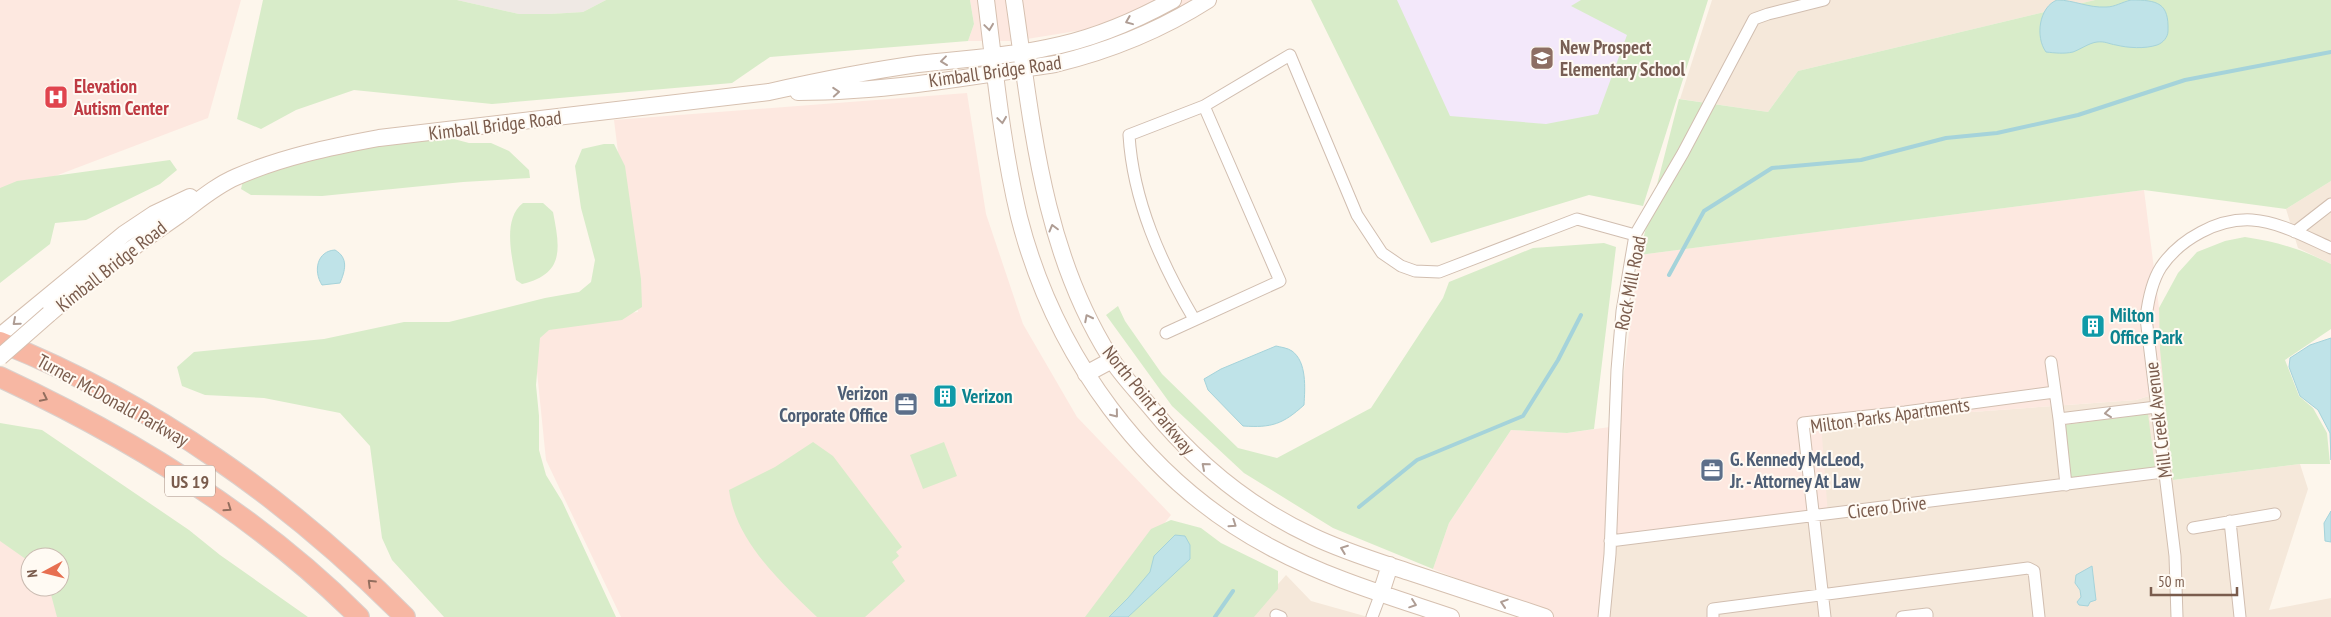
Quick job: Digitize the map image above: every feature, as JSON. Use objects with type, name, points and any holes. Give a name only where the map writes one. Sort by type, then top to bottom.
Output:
[{"type":"highway","name":"Turner McDonald Parkway","points":[[0,342],[65,371],[109,394],[196,445],[238,473],[280,503],[334,549],[405,617]]},
{"type":"highway","name":"Turner McDonald Parkway","points":[[0,377],[46,398],[132,445],[188,480],[255,527],[296,560],[358,617]]},
{"type":"street","name":"North Point Parkway","points":[[986,0],[1014,196],[1029,251],[1039,281],[1062,333],[1086,374],[1113,412],[1158,463],[1216,513],[1243,531],[1292,558],[1346,582],[1451,617]]},
{"type":"street","name":"North Point Parkway","points":[[1014,0],[1038,163],[1060,253],[1081,304],[1112,360],[1178,441],[1238,494],[1313,536],[1390,565],[1545,617]]},
{"type":"street","name":"Kimball Bridge Road","points":[[769,92],[831,93],[995,72],[1022,60],[1136,18],[1173,0]]},
{"type":"street","name":"Kimball Bridge Road","points":[[0,336],[124,234],[154,214],[263,166],[297,155],[360,142],[769,92],[821,80],[993,55],[1022,60],[1071,60],[1112,47],[1159,28],[1208,0]]},
{"type":"street","name":"Rock Mill Road","points":[[1604,617],[1610,541],[1616,370],[1622,311],[1636,235],[1683,153],[1754,19],[1824,0]]},
{"type":"street","points":[[1194,319],[1170,279],[1139,198],[1130,159],[1129,135],[1204,106],[1290,55],[1357,215],[1382,253],[1401,266],[1415,271],[1439,272],[1577,219],[1636,235]]},
{"type":"street","points":[[1166,333],[1280,281],[1204,106]]},
{"type":"street","name":"Kimball Bridge Road","points":[[0,357],[120,255],[227,182]]},
{"type":"street","points":[[2295,232],[2331,204]]},
{"type":"street","name":"Mill Creek Avenue","points":[[2177,617],[2175,556],[2146,318],[2148,300],[2160,268],[2174,251],[2202,230],[2227,222],[2252,220],[2280,225],[2331,248]]},
{"type":"street","points":[[1086,374],[1112,360]]},
{"type":"street","points":[[2051,362],[2066,485]]},
{"type":"street","name":"Milton Parks Apartments","points":[[1825,617],[1802,423],[1905,412],[2055,392]]},
{"type":"street","points":[[2059,419],[2156,407]]},
{"type":"street","name":"Cicero Drive","points":[[1610,541],[2164,472]]},
{"type":"street","points":[[2193,528],[2275,514]]},
{"type":"street","points":[[2230,521],[2240,617]]},
{"type":"street","points":[[1372,617],[1390,565]]},
{"type":"street","points":[[1713,617],[1713,609],[2028,568],[2034,571],[2039,617]]},
{"type":"street","points":[[1902,617],[1927,614],[1927,617]]},
{"type":"shaded area","points":[[0,0],[241,0],[208,118],[0,197]]},
{"type":"shaded area","points":[[457,0],[606,0],[583,12],[519,14]]},
{"type":"shaded area","points":[[970,0],[1198,0],[1182,14],[1015,41],[968,41],[974,24]]},
{"type":"shaded area","name":"New Prospect Elementary School","points":[[1387,0],[1695,0],[1646,132],[1434,116]]},
{"type":"shaded area","points":[[1712,0],[2095,0],[1798,71],[1768,112],[1680,99]]},
{"type":"shaded area","points":[[967,93],[986,214],[1023,324],[1077,417],[1171,515],[1090,617],[621,617],[546,460],[532,323],[638,312],[614,120]]},
{"type":"shaded area","points":[[2331,181],[2331,264],[2298,248],[2286,209]]},
{"type":"shaded area","points":[[2144,190],[2159,308],[2165,391],[2136,400],[1821,423],[1828,515],[1608,542],[1603,617],[1553,617],[1433,569],[1449,523],[1511,430],[1567,433],[1617,426],[1639,255]]},
{"type":"shaded area","points":[[2165,391],[2173,480],[2300,464],[2308,489],[2269,610],[2331,598],[2331,617],[1603,617],[1608,542],[1821,423],[2136,400]]},
{"type":"shaded area","points":[[0,532],[20,549],[20,597],[70,597],[70,592],[118,617],[0,617]]},
{"type":"shaded area","points":[[1286,575],[1311,601],[1368,617],[1249,617]]},
{"type":"green space","points":[[263,0],[457,0],[519,14],[550,14],[583,12],[606,0],[970,0],[974,24],[968,41],[770,57],[732,83],[492,104],[354,90],[296,110],[261,129],[237,119]]},
{"type":"green space","points":[[1311,0],[1397,0],[1450,116],[1546,124],[1598,114],[1627,35],[1571,6],[1581,0],[1708,0],[1643,206],[1589,195],[1431,243]]},
{"type":"green space","points":[[2095,0],[2331,0],[2331,181],[2286,209],[2144,190],[1639,255],[1679,99],[1768,112],[1798,71]]},
{"type":"green space","points":[[450,138],[469,143],[491,143],[509,151],[529,170],[530,178],[463,182],[322,196],[251,195],[241,189],[243,181],[289,162],[356,146]]},
{"type":"green space","points":[[604,144],[614,144],[625,166],[641,279],[642,307],[622,320],[549,330],[540,338],[536,385],[539,416],[539,450],[546,475],[562,501],[616,617],[444,617],[392,560],[382,538],[370,446],[340,413],[264,398],[205,395],[182,386],[177,367],[194,352],[324,339],[404,322],[449,322],[545,298],[579,292],[591,282],[595,260],[581,208],[575,166],[582,149]]},
{"type":"green space","points":[[170,160],[177,170],[160,184],[86,220],[55,223],[50,244],[0,283],[0,188],[17,181]]},
{"type":"green space","points":[[523,203],[543,203],[553,212],[558,248],[553,266],[546,274],[536,280],[522,284],[516,280],[510,239],[512,219]]},
{"type":"green space","points":[[2245,237],[2289,247],[2331,264],[2331,329],[2285,360],[2299,396],[2313,408],[2327,433],[2330,464],[2300,464],[2173,480],[2160,349],[2159,308],[2178,273],[2197,252],[2225,241]]},
{"type":"green space","points":[[1604,243],[1616,247],[1594,429],[1567,433],[1511,430],[1449,523],[1433,569],[1333,528],[1244,473],[1172,406],[1106,315],[1118,306],[1125,321],[1162,374],[1238,448],[1277,458],[1371,408],[1443,298],[1449,282],[1533,248]]},
{"type":"green space","points":[[2148,414],[2155,468],[2071,479],[2064,425]]},
{"type":"green space","points":[[0,423],[42,430],[189,530],[220,555],[308,617],[57,617],[52,597],[70,597],[70,547],[20,547],[20,555],[0,541]]},
{"type":"green space","points":[[813,442],[833,456],[902,547],[896,552],[899,556],[892,562],[905,581],[865,617],[817,617],[762,560],[750,544],[733,509],[729,490],[775,467]]},
{"type":"green space","points":[[944,442],[957,476],[923,489],[910,455]]},
{"type":"green space","points":[[1171,520],[1201,528],[1221,543],[1278,571],[1278,589],[1254,617],[1085,617],[1151,529]]},
{"type":"water","points":[[2057,0],[2099,7],[2112,6],[2131,0],[2155,2],[2164,9],[2166,14],[2168,22],[2167,35],[2165,40],[2159,44],[2147,47],[2126,47],[2100,42],[2073,52],[2046,52],[2041,39],[2041,23],[2046,9]]},
{"type":"water","points":[[335,250],[342,257],[345,265],[342,278],[340,283],[322,285],[319,280],[318,263],[324,254]]},
{"type":"water","points":[[2331,338],[2331,460],[2330,433],[2318,410],[2300,396],[2289,367],[2290,358],[2310,345]]},
{"type":"water","points":[[1276,346],[1292,351],[1303,368],[1304,405],[1283,421],[1262,426],[1243,426],[1208,390],[1204,379],[1221,369]]},
{"type":"water","points":[[2331,511],[2331,542],[2325,541],[2324,523]]},
{"type":"water","points":[[1175,535],[1185,536],[1190,545],[1190,559],[1128,617],[1109,617],[1150,572],[1154,556]]},
{"type":"water","points":[[2092,566],[2096,600],[2090,602],[2088,606],[2079,605],[2077,602],[2081,597],[2080,590],[2075,583],[2076,575]]},
{"type":"waterway","points":[[1669,275],[1704,211],[1772,168],[1861,160],[1946,138],[1997,133],[2078,115],[2185,80],[2331,52]]},
{"type":"waterway","points":[[1359,507],[1417,460],[1523,416],[1558,360],[1581,315]]},
{"type":"waterway","points":[[1215,617],[1233,591]]},
{"type":"place","name":"New Prospect Elementary School","points":[[1542,58]]},
{"type":"place","name":"Elevation Autism Center","points":[[56,97]]},
{"type":"place","name":"Milton Office Park","points":[[2093,326]]},
{"type":"place","name":"Verizon","points":[[945,396]]},
{"type":"place","name":"Verizon Corporate Office","points":[[906,404]]},
{"type":"place","name":"G. Kennedy McLeod, Jr. - Attorney At Law","points":[[1712,470]]}]
